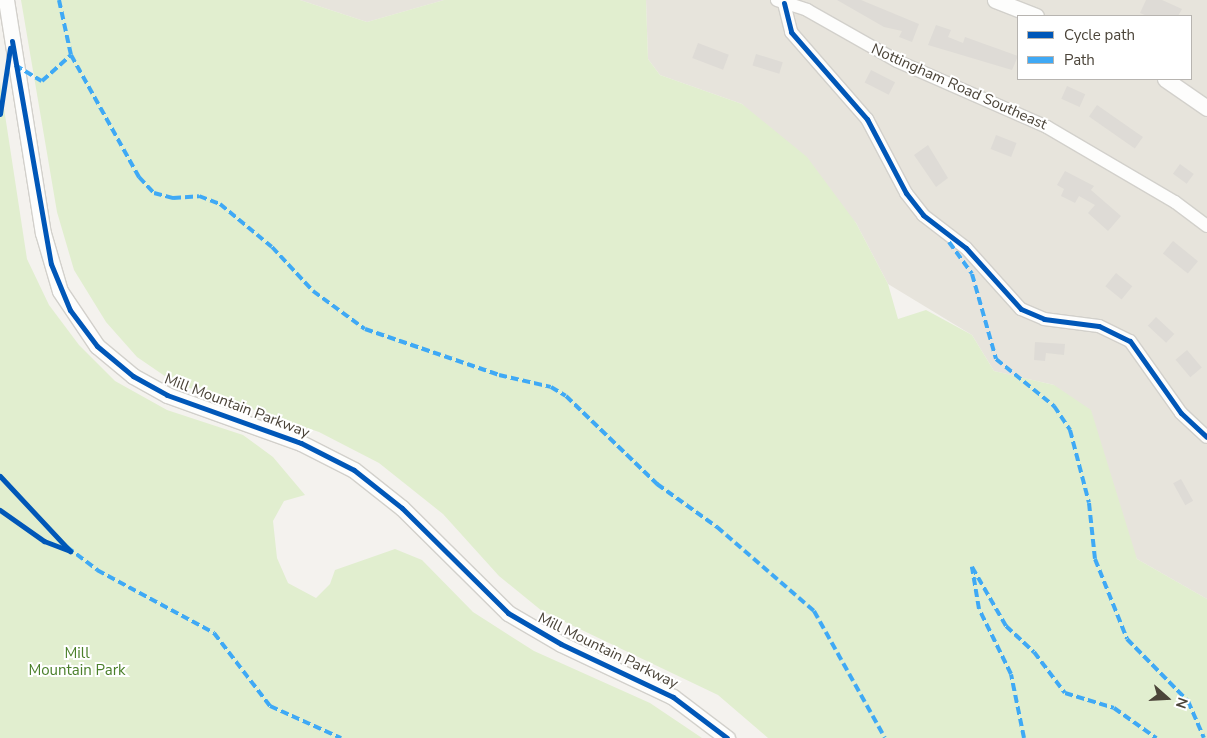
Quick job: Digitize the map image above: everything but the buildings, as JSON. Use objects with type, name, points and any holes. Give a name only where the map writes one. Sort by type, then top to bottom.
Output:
[{"type":"street","name":"Mill Mountain Parkway","points":[[6,0],[51,264],[70,310],[97,346],[133,376],[167,395],[302,443],[354,470],[402,508],[508,613],[561,644],[673,697],[727,738]]},
{"type":"street","points":[[995,0],[1033,15]]},
{"type":"street","points":[[780,1],[790,32],[866,119],[923,215],[966,248],[1021,309],[1044,319],[1099,326],[1130,341],[1181,413],[1207,437]]},
{"type":"street","name":"Nottingham Road Southeast","points":[[780,1],[807,10],[897,61],[1047,126],[1207,226]]},
{"type":"street","points":[[1166,80],[1207,108]]},
{"type":"shaded area","points":[[300,0],[444,0],[367,22]]},
{"type":"shaded area","points":[[646,0],[1207,0],[1207,599],[1137,559],[1054,385],[994,371],[972,335],[888,284],[856,223],[742,104],[660,75],[648,59]]},
{"type":"green space","points":[[21,0],[300,0],[367,22],[444,0],[646,0],[648,59],[660,75],[742,104],[807,157],[856,223],[888,284],[898,319],[926,310],[972,335],[994,371],[1054,385],[1091,410],[1137,559],[1207,599],[1207,738],[768,738],[718,695],[542,611],[499,576],[443,514],[379,463],[319,432],[175,383],[137,357],[106,322],[74,270],[57,212]]},
{"type":"green space","name":"Mill Mountain Park","points":[[0,82],[27,259],[49,305],[79,345],[115,381],[167,410],[243,435],[273,457],[305,495],[284,501],[273,521],[277,558],[288,583],[316,598],[330,584],[335,570],[395,549],[422,560],[473,612],[534,651],[650,703],[702,738],[0,738]]},
{"type":"marked path","points":[[59,0],[71,55],[139,177],[154,193],[173,198],[199,196],[220,204],[272,247],[313,291],[365,329],[499,375],[551,387],[566,396],[657,484],[717,527],[814,611],[885,738]]},
{"type":"marked path","points":[[15,65],[42,81],[71,55]]},
{"type":"marked path","points":[[949,242],[972,274],[996,359],[1054,406],[1070,430],[1089,503],[1095,559],[1127,639],[1188,701],[1204,738]]},
{"type":"marked path","points":[[67,547],[97,570],[214,633],[270,706],[341,738]]},
{"type":"marked path","points":[[1024,738],[1011,674],[979,609],[972,567],[1006,626],[1034,652],[1065,693],[1114,708],[1156,738]]},
{"type":"cycle path","points":[[784,3],[791,32],[867,119],[906,193],[923,215],[966,248],[1021,309],[1044,319],[1099,326],[1130,341],[1181,413],[1207,437]]},
{"type":"cycle path","points":[[12,41],[51,264],[70,310],[97,346],[133,376],[167,395],[301,443],[354,470],[402,508],[508,613],[561,644],[673,697],[727,738]]},
{"type":"cycle path","points":[[0,114],[10,48]]},
{"type":"cycle path","points":[[0,476],[70,551]]},
{"type":"cycle path","points":[[0,510],[44,541],[70,551]]}]
